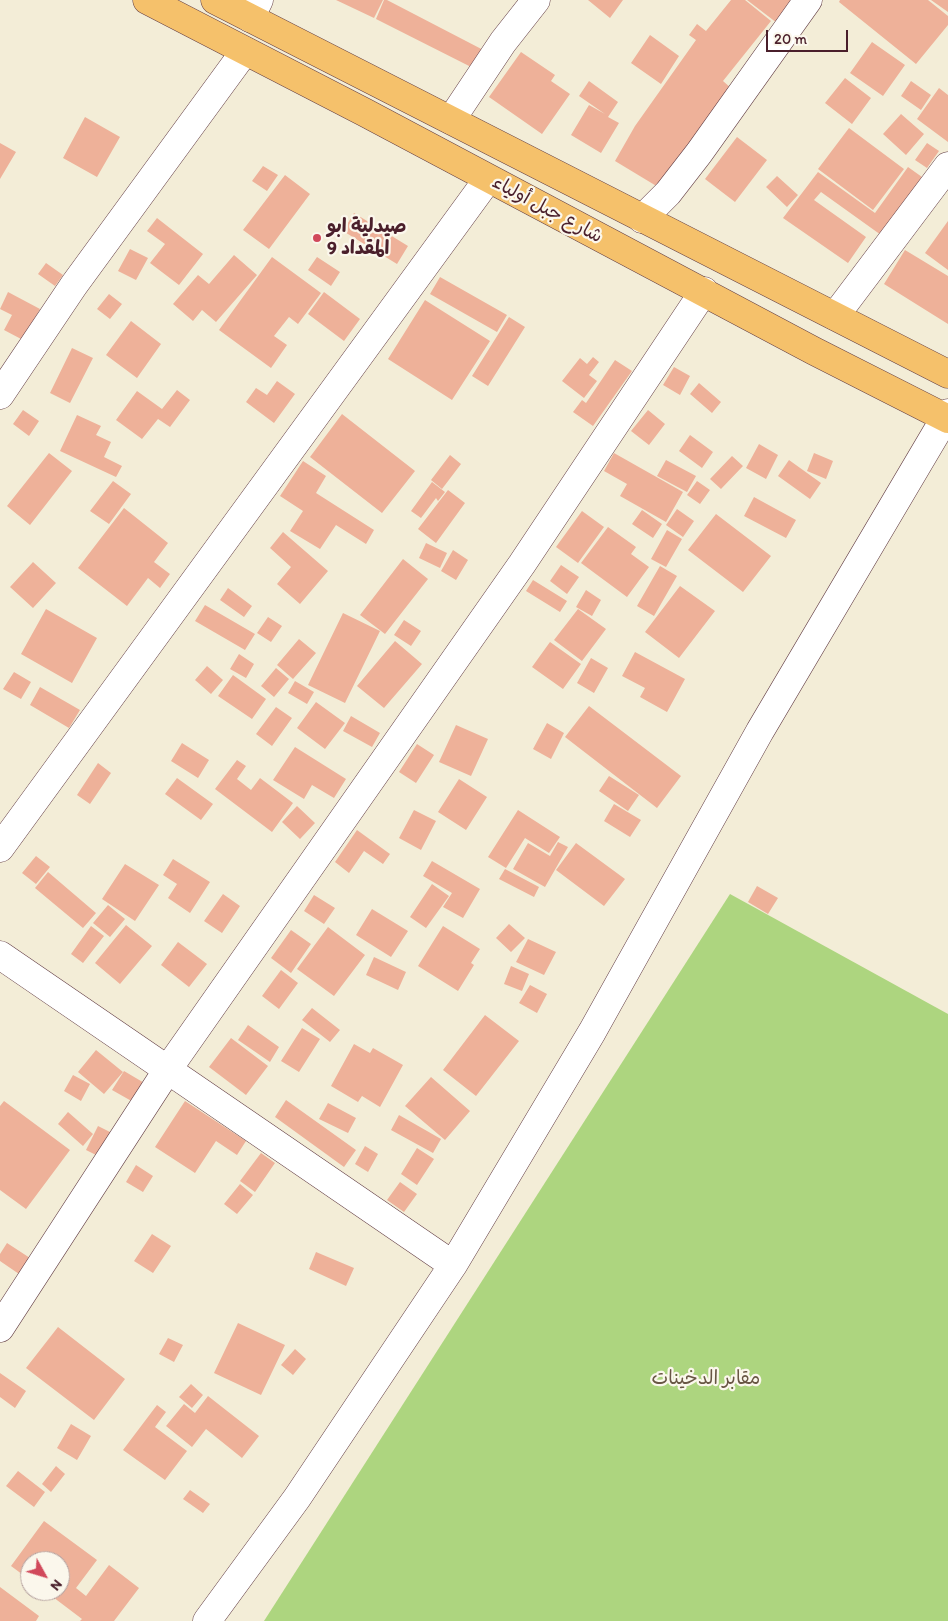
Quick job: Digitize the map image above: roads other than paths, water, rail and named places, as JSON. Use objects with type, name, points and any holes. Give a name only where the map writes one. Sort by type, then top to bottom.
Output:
[{"type":"main road","name":"شارع جبل أولياء","points":[[148,0],[364,112],[488,180],[704,291],[814,352],[947,417]]},
{"type":"main road","name":"شارع جبل أولياء","points":[[215,0],[255,9],[452,120],[642,219],[948,374]]},
{"type":"street","points":[[452,120],[503,42],[536,0]]},
{"type":"street","points":[[642,219],[668,193],[700,153],[808,0]]},
{"type":"street","points":[[0,396],[74,285],[246,51]]},
{"type":"street","points":[[835,316],[948,166]]},
{"type":"street","points":[[0,848],[488,180]]},
{"type":"street","points":[[0,1328],[168,1070],[522,564],[704,291]]},
{"type":"street","points":[[207,1621],[297,1498],[453,1265],[592,1032],[760,731],[947,417]]},
{"type":"street","points":[[0,955],[453,1265]]},
{"type":"place","name":"صيدلية ابو المقداد 9","points":[[317,238]]},
{"type":"park label","name":"مقابر الدخينات","points":[[706,1379]]}]
